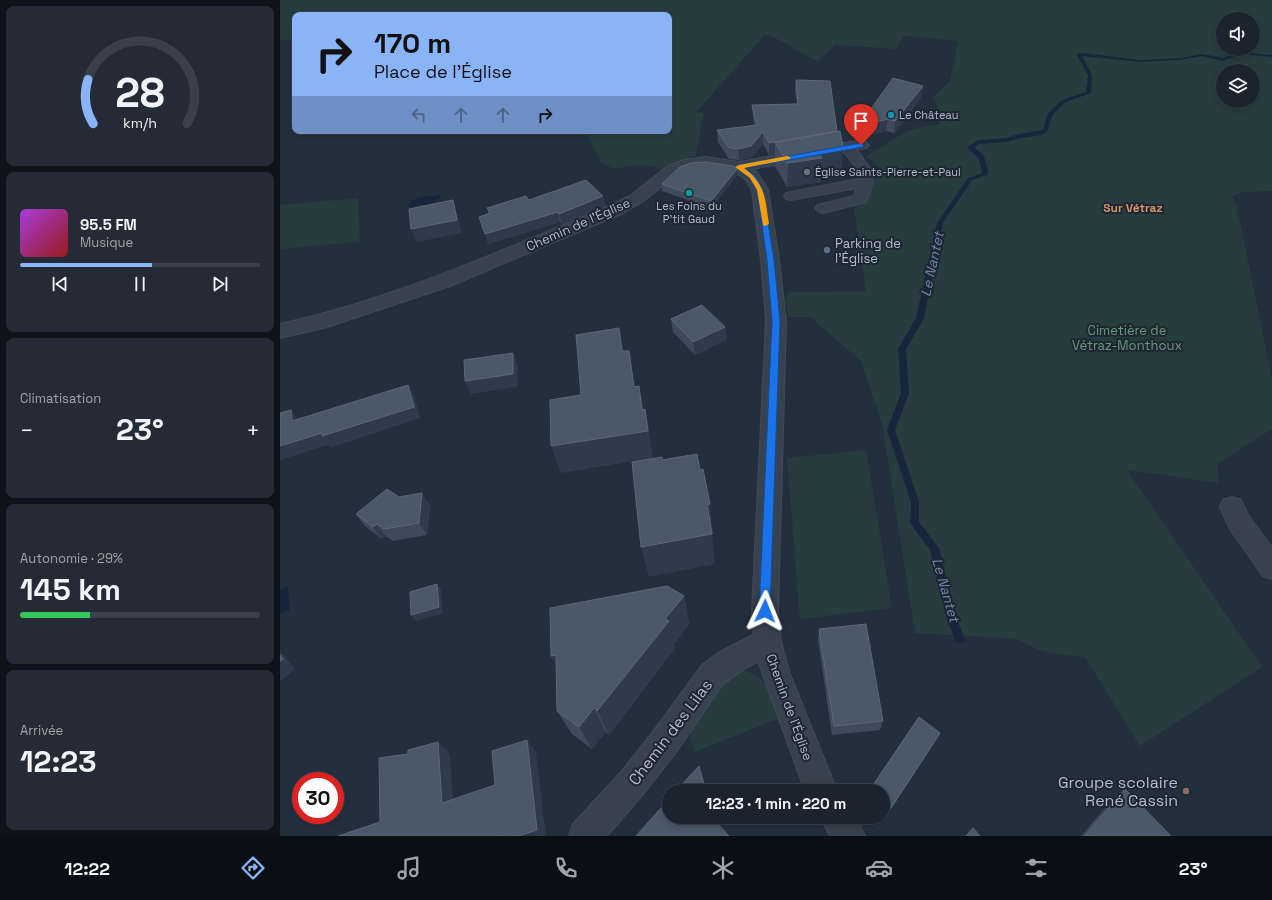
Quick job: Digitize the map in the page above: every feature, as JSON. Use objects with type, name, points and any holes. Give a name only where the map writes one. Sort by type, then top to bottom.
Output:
[{"type":"street","points":[[739,167],[855,147],[864,169],[866,182],[861,199],[822,208]]},
{"type":"street","name":"Chemin de l'Église","points":[[280,331],[320,322],[443,282],[617,209],[636,199],[684,164],[706,162],[739,167],[752,177],[760,190],[770,260],[776,321],[765,604],[767,642],[776,674],[818,784]]},
{"type":"street","points":[[790,196],[866,182]]},
{"type":"street","points":[[1232,507],[1239,522],[1272,568]]},
{"type":"street","name":"Chemin des Lilas","points":[[585,836],[633,782],[666,740],[712,675],[728,663],[767,642]]},
{"type":"street","points":[[841,824],[849,836]]},
{"type":"green space","name":"Cimetière de Vétraz-Monthoux","points":[[280,0],[1272,0],[1272,191],[1244,192],[1232,196],[1237,207],[1272,379],[1272,429],[1217,464],[1219,483],[1127,470],[1262,667],[1140,746],[1085,657],[1042,650],[1025,644],[1017,639],[915,633],[882,423],[861,361],[810,317],[788,317],[785,299],[790,292],[866,291],[854,208],[864,201],[880,168],[872,160],[865,157],[907,131],[940,124],[937,106],[933,97],[950,81],[958,41],[904,36],[896,49],[835,45],[818,61],[786,43],[765,35],[696,112],[704,113],[695,157],[683,160],[662,169],[650,166],[632,166],[613,169],[601,162],[587,134],[672,134],[672,12],[292,12],[292,40],[280,40]]},
{"type":"green space","points":[[358,198],[360,242],[280,249],[280,205]]},
{"type":"green space","points":[[866,450],[892,608],[800,619],[787,458]]},
{"type":"green space","points":[[745,671],[760,678],[765,683],[771,696],[778,719],[694,752],[689,730],[713,693],[732,673]]},
{"type":"water","points":[[440,195],[441,197],[431,204],[420,205],[412,208],[408,206],[416,198]]},
{"type":"water","points":[[288,587],[290,610],[280,614],[280,590]]},
{"type":"building","points":[[893,78],[923,86],[895,121],[888,119],[858,127]]},
{"type":"building","points":[[796,80],[830,81],[837,131],[769,143],[763,132],[751,146],[738,149],[728,147],[717,130],[758,125],[752,105],[798,104]]},
{"type":"building","points":[[840,131],[843,147],[817,151],[822,158],[788,163],[775,143]]},
{"type":"building","name":"Les Foins du P'tit Gaud","points":[[705,162],[733,166],[737,169],[711,201],[662,184],[680,167],[691,163]]},
{"type":"building","points":[[586,180],[603,196],[559,214],[558,212],[485,234],[479,217],[490,213],[487,208],[526,196],[529,200]]},
{"type":"building","points":[[453,200],[457,220],[411,229],[409,209]]},
{"type":"building","points":[[702,305],[725,327],[693,342],[671,319]]},
{"type":"building","points":[[619,328],[622,351],[629,351],[634,387],[639,386],[642,410],[645,409],[648,431],[551,446],[550,400],[581,395],[576,335]]},
{"type":"building","points":[[513,353],[513,374],[465,381],[464,360]]},
{"type":"building","points":[[408,385],[414,407],[322,436],[322,433],[280,446],[280,413],[291,410],[292,421]]},
{"type":"building","points":[[697,454],[700,470],[703,469],[710,504],[707,505],[712,534],[641,547],[632,462],[662,457],[662,460]]},
{"type":"building","points":[[387,489],[399,497],[422,493],[419,523],[384,529],[377,524],[373,527],[356,514]]},
{"type":"building","points":[[437,584],[439,607],[411,615],[410,592]]},
{"type":"building","points":[[667,586],[684,596],[665,619],[669,621],[597,711],[594,708],[579,727],[557,711],[556,655],[551,656],[550,608]]},
{"type":"building","points":[[866,624],[883,721],[834,726],[819,629]]},
{"type":"building","points":[[919,717],[940,733],[891,808],[890,784],[874,784]]},
{"type":"building","points":[[527,740],[537,830],[518,836],[338,836],[380,822],[379,758],[408,754],[408,750],[438,742],[442,803],[495,785],[492,751]]},
{"type":"building","points":[[699,766],[704,784],[682,784]]},
{"type":"building","points":[[1125,789],[1170,835],[1169,836],[1085,836]]},
{"type":"building","points":[[662,807],[662,824],[718,824],[729,836],[636,836]]},
{"type":"building","points":[[973,828],[980,836],[966,836]]},
{"type":"waterway","name":"Le Nantet","points":[[960,639],[952,620],[934,548],[914,523],[915,502],[891,430],[905,393],[902,349],[920,318],[940,223],[970,179],[984,175],[985,171],[981,156],[972,150],[971,147],[978,142],[1007,140],[1019,136],[1042,133],[1045,131],[1051,113],[1064,101],[1088,93],[1090,75],[1079,55],[1083,54],[1140,61],[1181,59],[1202,55],[1223,60],[1240,53],[1272,56]]},
{"type":"slow traffic","points":[[765,224],[760,190],[752,177],[739,167],[787,158]]},
{"type":"place","name":"Le Château","points":[[891,115]]},
{"type":"place","name":"Église Saints-Pierre-et-Paul","points":[[807,172]]},
{"type":"place","name":"Les Foins du P'tit Gaud","points":[[689,193]]},
{"type":"place","name":"Parking de l'Église","points":[[827,250]]},
{"type":"place","name":"Groupe scolaire René Cassin","points":[[1186,791]]},
{"type":"district","name":"Sur Vétraz","points":[[1133,208]]},
{"type":"route","points":[[765,611],[776,321],[770,260],[760,190],[752,177],[739,167],[861,145]]}]
